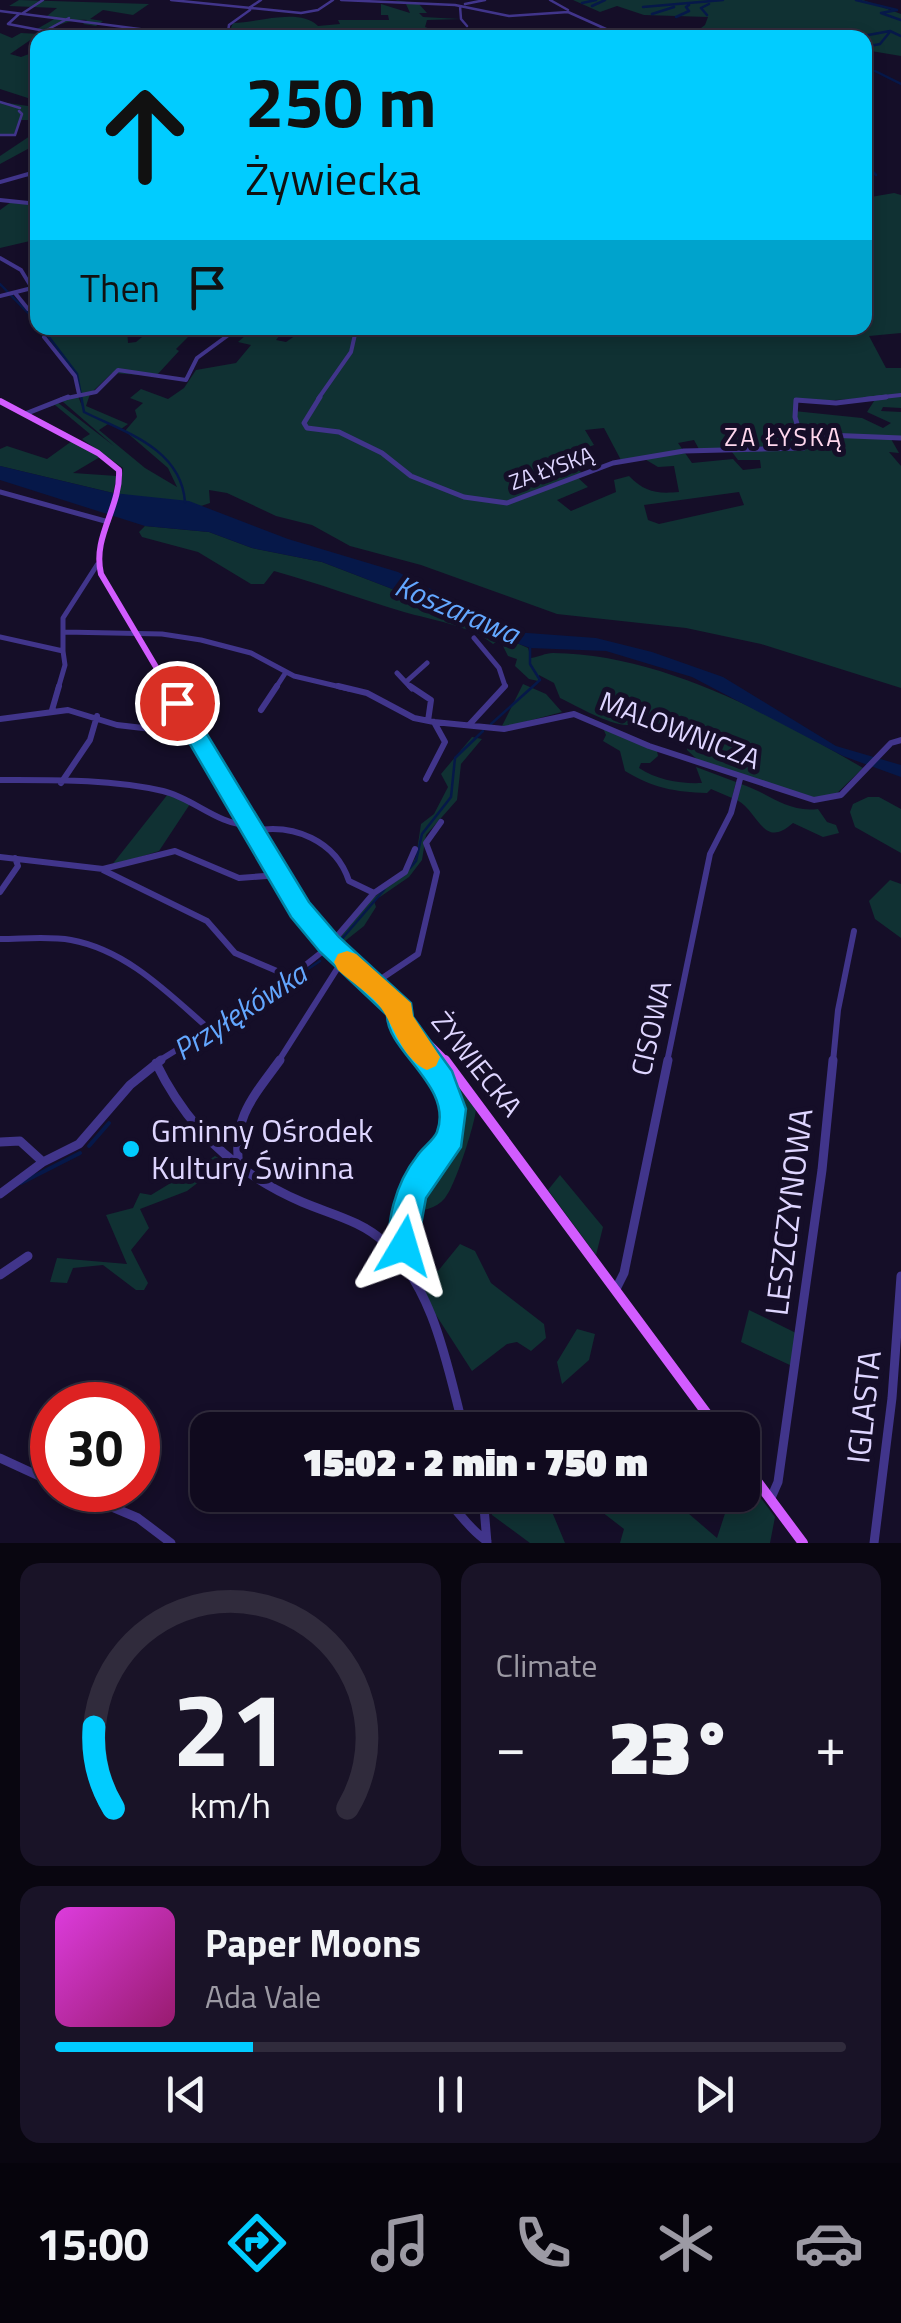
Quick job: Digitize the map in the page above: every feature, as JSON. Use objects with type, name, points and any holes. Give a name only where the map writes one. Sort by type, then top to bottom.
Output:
[{"type":"main road","points":[[0,401],[112,462],[119,470],[119,488],[96,548],[97,565]]},
{"type":"main road","name":"ŻYWIECKA","points":[[97,565],[300,910],[452,1068],[706,1412]]},
{"type":"main road","points":[[760,1485],[803,1543]]},
{"type":"street","points":[[43,0],[8,24],[46,30],[69,18]]},
{"type":"street","points":[[172,0],[250,10],[318,10],[332,0]]},
{"type":"street","points":[[228,30],[261,0]]},
{"type":"street","points":[[341,0],[459,5],[509,16],[574,13]]},
{"type":"street","points":[[459,5],[485,0]]},
{"type":"street","points":[[550,0],[609,30]]},
{"type":"street","points":[[459,5],[466,26]]},
{"type":"street","points":[[2,12],[153,30]]},
{"type":"street","points":[[0,102],[20,109],[22,114],[15,135],[0,135]]},
{"type":"street","points":[[24,177],[30,173]]},
{"type":"street","points":[[0,182],[30,177]]},
{"type":"street","points":[[0,200],[30,203]]},
{"type":"street","points":[[0,258],[21,270],[30,285]]},
{"type":"street","points":[[0,296],[30,288]]},
{"type":"street","points":[[15,292],[28,308]]},
{"type":"street","points":[[25,414],[79,394],[96,392],[102,381],[118,370],[186,380],[198,358],[229,335]]},
{"type":"street","name":"ZA ŁYSKĄ","points":[[355,335],[351,352],[307,416],[307,428],[339,432],[382,453],[411,476],[464,496],[507,503],[613,464],[684,452],[804,448],[802,434],[901,438]]},
{"type":"street","points":[[44,337],[75,376],[79,394]]},
{"type":"street","points":[[802,434],[793,406],[799,398],[836,403],[901,395]]},
{"type":"street","points":[[0,492],[105,521]]},
{"type":"street","points":[[52,710],[65,665],[63,618],[97,565]]},
{"type":"street","name":"MALOWNICZA","points":[[64,632],[201,640],[250,653],[286,672],[367,693],[414,718],[431,721],[504,730],[574,714],[740,779],[825,801],[841,795],[891,743],[901,740]]},
{"type":"street","points":[[0,637],[63,651]]},
{"type":"street","points":[[468,726],[505,686],[499,668],[474,638]]},
{"type":"street","points":[[408,681],[428,662]]},
{"type":"street","points":[[261,710],[286,672]]},
{"type":"street","points":[[397,673],[416,693],[431,700],[431,721],[446,740],[426,780]]},
{"type":"street","points":[[0,719],[52,710],[97,716],[117,725],[196,734]]},
{"type":"street","points":[[61,783],[90,740],[97,716]]},
{"type":"street","name":"CISOWA","points":[[616,1290],[624,1273],[710,854],[731,813],[740,779]]},
{"type":"street","points":[[0,780],[154,788],[196,802],[236,825],[301,832],[322,840],[344,862],[349,881],[374,893]]},
{"type":"street","points":[[372,985],[418,954],[437,872],[426,843],[441,822]]},
{"type":"street","points":[[0,1194],[42,1162],[80,1144],[130,1085],[156,1062],[290,978],[330,944],[374,893],[405,872],[414,849]]},
{"type":"street","points":[[0,857],[102,869],[124,867],[164,850],[183,852],[228,877],[252,882],[279,875]]},
{"type":"street","points":[[0,892],[18,866],[16,858]]},
{"type":"street","points":[[102,869],[207,921],[236,953],[290,978]]},
{"type":"street","name":"LESZCZYNOWA","points":[[771,1500],[778,1482],[797,1356],[838,1010],[854,931]]},
{"type":"street","points":[[0,940],[73,940],[101,948],[156,984],[208,1028]]},
{"type":"street","points":[[239,1166],[235,1138],[246,1107],[301,1031],[344,958]]},
{"type":"street","points":[[402,1012],[399,1020],[442,1080],[453,1123],[451,1137],[425,1168],[411,1195],[404,1226],[409,1273]]},
{"type":"street","points":[[156,1062],[200,1135],[271,1188],[352,1220],[373,1234],[409,1273],[425,1302],[459,1412]]},
{"type":"street","points":[[0,1142],[20,1140],[42,1162]]},
{"type":"street","points":[[0,1275],[28,1256]]},
{"type":"street","name":"IGLASTA","points":[[874,1543],[892,1398],[901,1276]]},
{"type":"street","points":[[0,1458],[30,1472]]},
{"type":"street","points":[[124,1512],[171,1543]]},
{"type":"street","points":[[462,1512],[472,1532],[487,1542]]},
{"type":"street","points":[[484,1512],[487,1542]]},
{"type":"green space","points":[[19,0],[149,4],[133,15],[103,10],[90,19],[103,21],[96,26],[79,20],[37,29],[56,18],[47,16],[57,8],[9,6]]},
{"type":"green space","points":[[395,0],[419,4],[427,13],[419,13],[423,17],[460,19],[427,20],[425,27],[433,30],[230,30],[233,23],[277,17],[310,20],[318,26],[340,24],[338,20],[389,20],[388,15],[381,15],[381,4],[410,13],[406,4]]},
{"type":"green space","points":[[573,0],[863,0],[901,14],[901,56],[872,51],[872,30],[698,30],[708,17],[644,15],[617,6],[600,12]]},
{"type":"green space","points":[[0,33],[12,38],[30,34],[30,40],[10,54],[21,57],[30,54],[30,99],[0,89]]},
{"type":"green space","points":[[0,102],[30,106],[30,120],[21,120],[15,135],[0,135]]},
{"type":"green space","points":[[30,136],[30,148],[0,164],[0,156]]},
{"type":"green space","points":[[901,195],[901,333],[869,336],[886,368],[901,368],[901,408],[883,407],[881,411],[901,412],[901,438],[891,439],[899,453],[889,452],[901,466],[901,688],[761,644],[686,628],[557,614],[421,565],[350,546],[312,525],[276,516],[227,493],[209,490],[210,503],[201,506],[119,494],[123,468],[82,439],[90,434],[55,405],[43,409],[57,402],[114,446],[62,401],[78,396],[82,406],[76,376],[46,335],[127,335],[128,343],[144,335],[190,335],[156,376],[112,373],[90,394],[86,406],[128,424],[121,429],[108,424],[99,430],[145,468],[177,487],[168,468],[125,431],[143,403],[130,398],[141,389],[168,399],[184,388],[196,370],[236,363],[251,345],[238,342],[246,335],[280,335],[276,340],[286,342],[296,335],[872,335],[872,197]],"holes":[[[876,398],[867,412],[891,423],[883,428],[862,418],[794,411],[794,402]],[[604,428],[622,462],[643,458],[658,467],[674,466],[679,492],[651,491],[629,476],[614,480],[616,492],[571,511],[557,500],[588,487],[576,476],[582,473],[568,460],[586,456],[580,450],[594,445],[585,430]],[[694,440],[700,451],[729,448],[738,460],[760,460],[761,468],[743,470],[733,459],[692,463],[678,443]],[[739,492],[744,505],[659,524],[648,520],[644,505]]]},
{"type":"green space","points":[[11,202],[30,205],[30,241],[0,248],[0,210]]},
{"type":"green space","points":[[72,441],[100,457],[73,473],[117,476],[113,493],[0,466],[0,449],[7,446],[47,459]]},
{"type":"green space","points":[[145,526],[209,532],[252,548],[322,562],[395,590],[445,617],[504,637],[493,644],[462,628],[274,571],[264,584],[251,584],[198,552],[142,537],[139,532]]},
{"type":"green space","points":[[510,640],[528,648],[531,658],[553,653],[594,656],[675,676],[753,709],[863,768],[832,798],[816,798],[702,764],[687,750],[686,738],[670,727],[611,722],[560,698],[554,683],[539,675],[538,681],[529,679],[515,666],[517,659],[508,656],[501,642]]},
{"type":"green space","points":[[523,684],[546,694],[562,712],[501,728]]},
{"type":"green space","points":[[602,726],[657,751],[658,756],[650,763],[641,763],[639,768],[646,772],[669,780],[702,783],[696,767],[736,782],[732,798],[711,789],[707,793],[664,788],[635,777],[625,771],[620,751],[603,741],[606,735]]},
{"type":"green space","points":[[472,737],[482,739],[461,764],[457,800],[426,835],[422,860],[409,877],[374,901],[376,907],[364,926],[340,945],[336,941],[370,900],[406,874],[416,857],[421,824],[434,814],[448,787],[441,774]]},
{"type":"green space","points":[[741,784],[787,805],[818,809],[827,822],[836,825],[839,833],[823,837],[793,823],[783,830],[768,831],[737,800]]},
{"type":"green space","points":[[168,794],[192,801],[159,851],[111,866]]},
{"type":"green space","points":[[879,797],[901,809],[901,853],[855,827],[850,812],[853,804]]},
{"type":"green space","points":[[890,880],[901,884],[901,938],[875,919],[869,901]]},
{"type":"green space","points":[[430,1049],[476,1109],[449,1192],[433,1207],[409,1212],[419,1183],[452,1138],[444,1079],[429,1055]]},
{"type":"green space","points":[[215,1156],[225,1162],[187,1191],[140,1209],[149,1228],[131,1250],[148,1283],[144,1290],[136,1290],[103,1265],[73,1268],[67,1283],[50,1282],[57,1258],[127,1264],[106,1215],[133,1208],[140,1193],[151,1195]]},
{"type":"green space","points":[[560,1175],[603,1227],[596,1255],[548,1190]]},
{"type":"green space","points":[[460,1244],[475,1251],[491,1283],[544,1324],[546,1338],[531,1351],[517,1342],[507,1344],[472,1371],[427,1301],[420,1273],[428,1266],[438,1271]]},
{"type":"green space","points":[[749,1310],[796,1333],[792,1366],[741,1342]]},
{"type":"green space","points":[[577,1329],[595,1334],[589,1360],[562,1384],[557,1362]]},
{"type":"green space","points":[[760,1497],[775,1517],[770,1543],[620,1543],[624,1529],[602,1512],[687,1512],[717,1538],[725,1512],[760,1512]]},
{"type":"green space","points":[[491,1512],[552,1512],[565,1543],[530,1543]]},
{"type":"water","name":"Koszarawa","points":[[0,466],[113,493],[189,501],[288,539],[398,572],[514,632],[596,638],[652,652],[723,677],[836,746],[901,765],[901,777],[843,756],[692,677],[606,651],[530,648],[445,617],[395,590],[322,562],[252,548],[209,532],[145,526],[0,480]]},
{"type":"waterway","points":[[582,3],[596,0]]},
{"type":"waterway","points":[[592,6],[605,0]]},
{"type":"waterway","points":[[643,7],[723,0]]},
{"type":"waterway","points":[[856,0],[897,10],[881,13],[901,20]]},
{"type":"waterway","points":[[707,15],[701,8],[709,4]]},
{"type":"waterway","points":[[676,17],[689,11],[689,5]]},
{"type":"waterway","points":[[652,14],[674,7]]},
{"type":"waterway","points":[[872,34],[890,31],[901,36]]},
{"type":"waterway","points":[[872,46],[880,44],[889,33]]},
{"type":"waterway","points":[[875,71],[901,84]]},
{"type":"waterway","points":[[872,171],[876,175]]},
{"type":"waterway","points":[[0,284],[30,315]]},
{"type":"waterway","points":[[47,335],[77,374],[84,412],[132,435],[162,455],[181,483],[185,502]]},
{"type":"waterway","name":"Przyłękówka","points":[[491,724],[540,680],[530,664],[530,648]]},
{"type":"waterway","name":"Przyłękówka","points":[[410,868],[416,861],[422,834],[451,797],[455,758],[483,731]]},
{"type":"waterway","name":"Przyłękówka","points":[[340,941],[384,890]]},
{"type":"waterway","name":"Przyłękówka","points":[[230,1021],[320,961]]},
{"type":"waterway","name":"Przyłękówka","points":[[89,1146],[109,1123]]},
{"type":"waterway","name":"Przyłękówka","points":[[21,1183],[80,1153]]},
{"type":"slow traffic","points":[[347,962],[402,1012],[398,1017],[427,1057]]},
{"type":"place","name":"Gminny Ośrodek Kultury Świnna","points":[[131,1149]]},
{"type":"district","name":"ZA ŁYSKĄ","points":[[784,437]]},
{"type":"route","points":[[177,703],[300,910],[365,980],[402,1012],[399,1020],[442,1080],[452,1109],[451,1137],[425,1168],[411,1195],[404,1246]]}]
